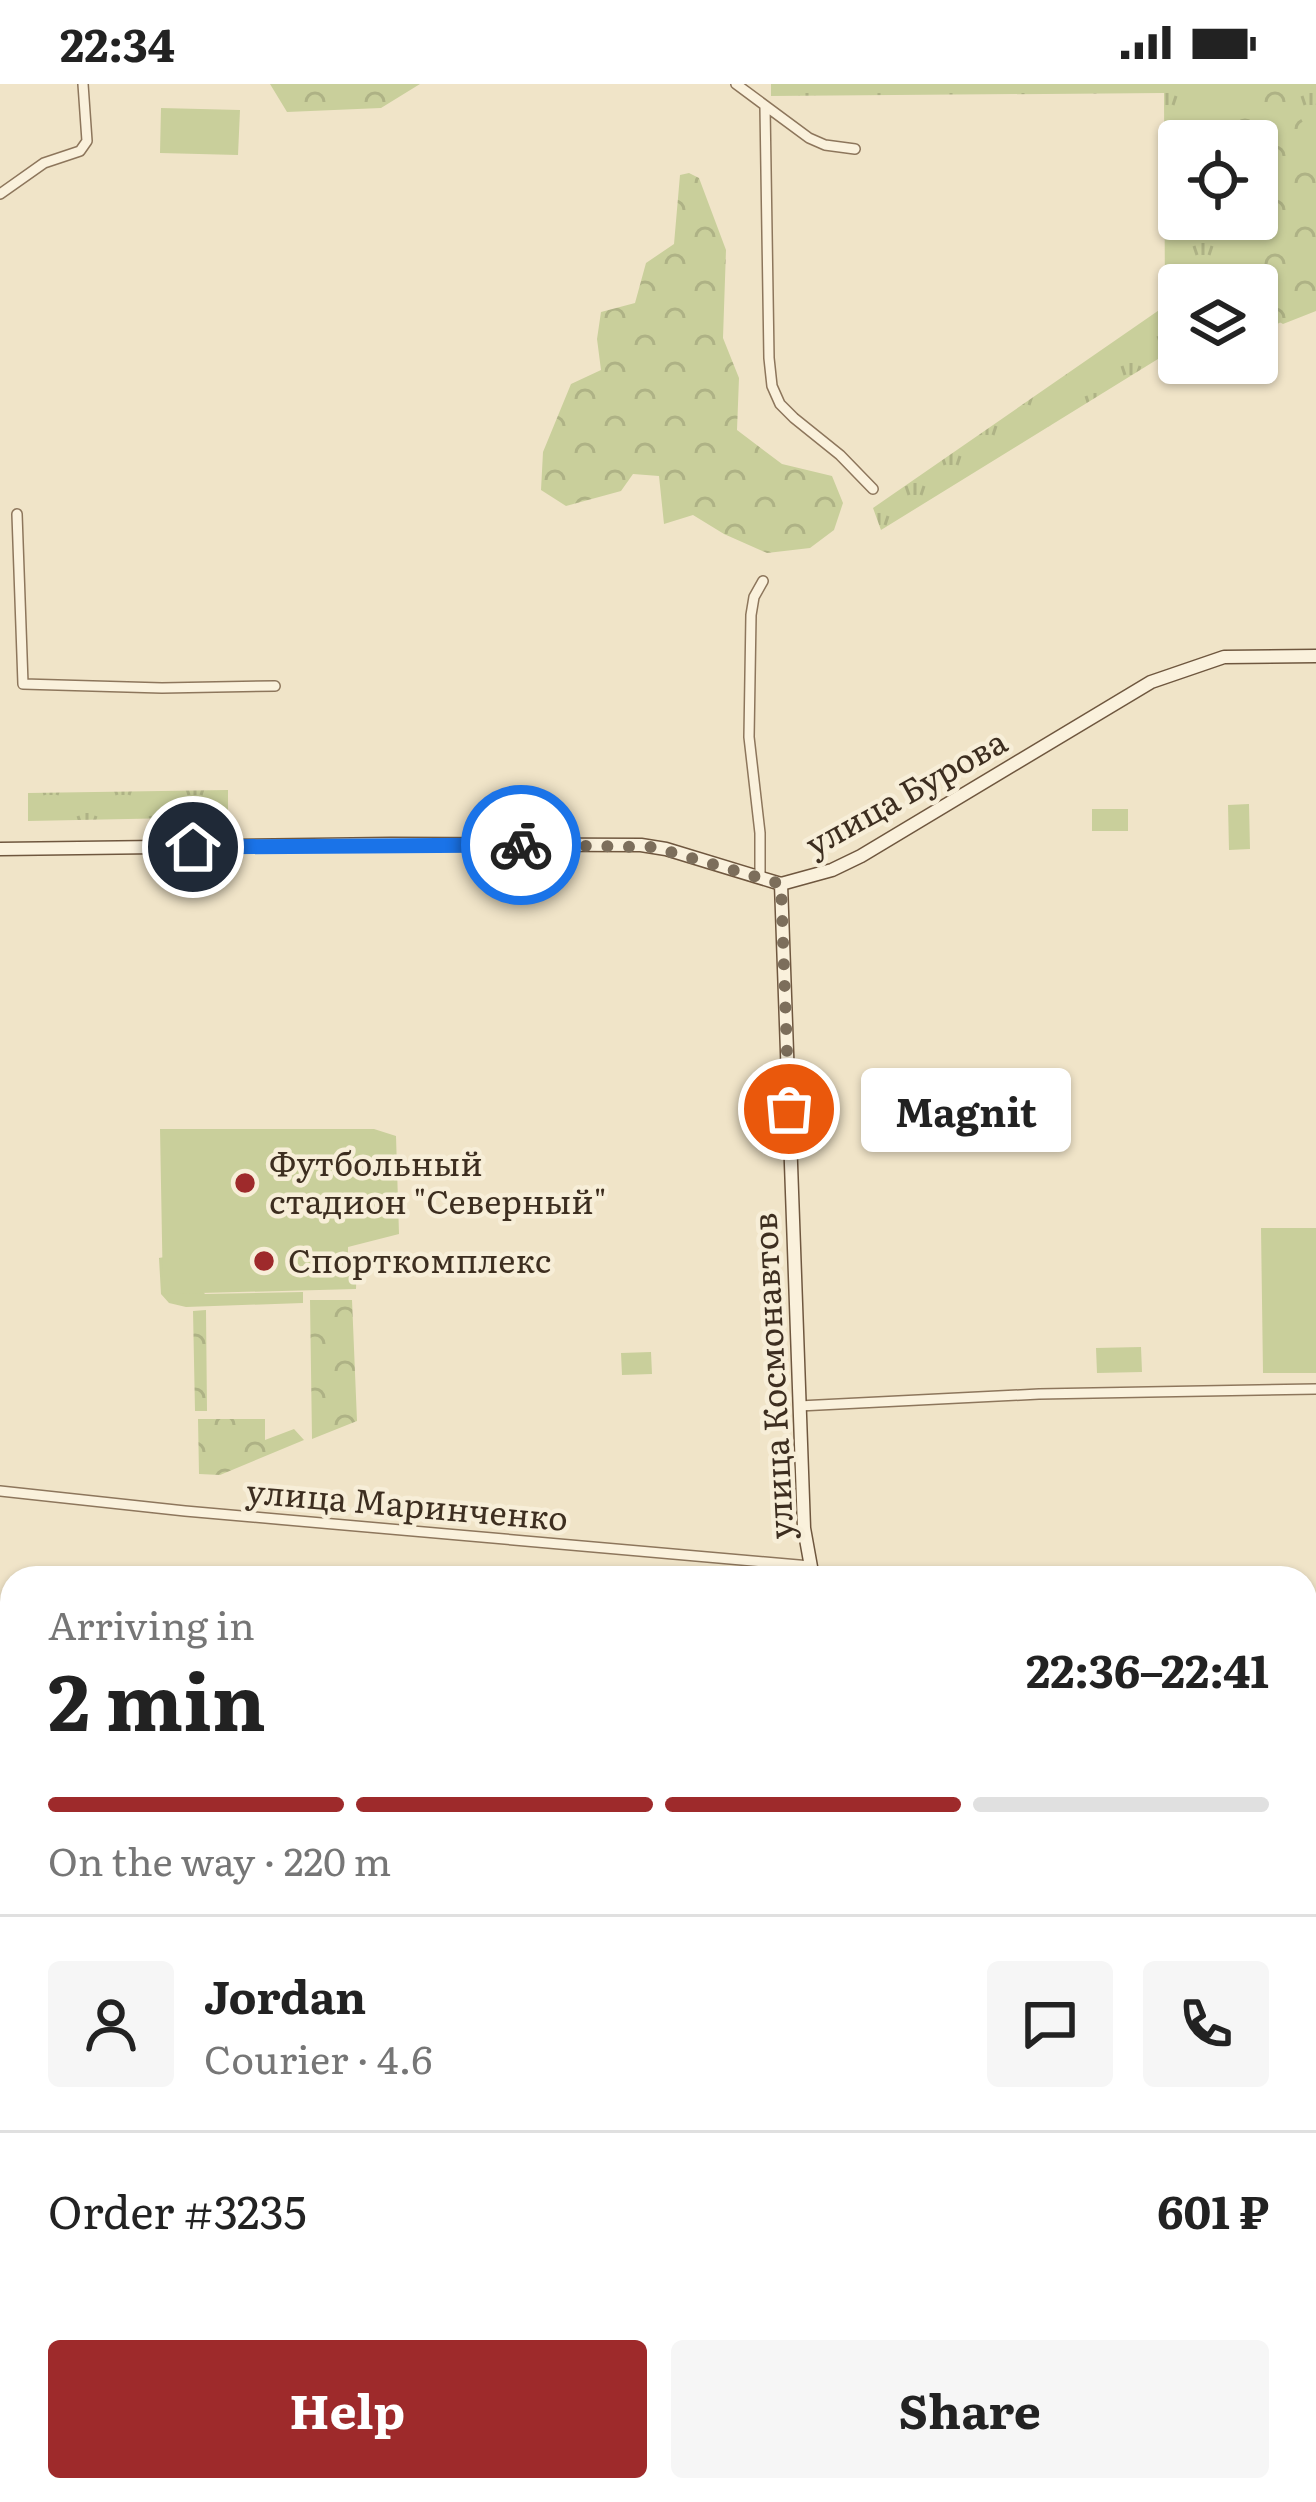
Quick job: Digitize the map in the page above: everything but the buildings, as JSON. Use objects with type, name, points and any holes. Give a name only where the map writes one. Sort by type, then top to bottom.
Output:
[{"type":"main road","name":"улица Бурова","points":[[0,849],[640,845],[781,884],[832,870],[861,856],[1151,682],[1224,657],[1316,656]]},
{"type":"main road","name":"улица Космонавтов","points":[[781,884],[804,1528],[810,1566]]},
{"type":"street","points":[[0,194],[44,164],[80,151],[87,141],[83,84]]},
{"type":"street","points":[[736,84],[809,138],[855,149]]},
{"type":"street","points":[[765,106],[772,386],[780,404],[873,489]]},
{"type":"street","points":[[17,514],[22,684],[274,686]]},
{"type":"street","points":[[760,878],[760,833],[748,737],[751,615],[763,581]]},
{"type":"street","points":[[799,1406],[1040,1394],[1316,1389]]},
{"type":"street","name":"улица Маринченко","points":[[0,1491],[750,1566]]},
{"type":"green space","points":[[270,84],[420,84],[381,108],[287,112]]},
{"type":"green space","points":[[771,84],[1316,84],[1316,305],[1278,324],[1278,264],[1165,264],[1165,240],[1278,240],[1278,120],[1164,120],[1164,93],[771,96]]},
{"type":"green space","points":[[1225,84],[1284,84],[1316,149],[1316,311],[1283,324],[1278,321],[1278,264],[1246,264],[1255,240],[1278,240],[1278,120],[1231,120]]},
{"type":"green space","points":[[161,108],[240,110],[238,155],[160,153]]},
{"type":"green space","points":[[680,175],[699,178],[726,250],[723,338],[739,378],[737,430],[782,464],[832,476],[843,503],[834,530],[810,548],[767,553],[693,515],[664,524],[659,476],[633,474],[621,491],[566,506],[541,490],[543,452],[571,384],[601,370],[597,339],[601,312],[635,303],[646,263],[674,244]]},
{"type":"green space","points":[[1158,311],[1158,359],[881,530],[873,508]]},
{"type":"green space","points":[[228,790],[228,817],[28,821],[28,793]]},
{"type":"green space","points":[[1249,804],[1250,849],[1229,850],[1228,805]]},
{"type":"green space","points":[[1092,809],[1128,809],[1128,831],[1092,831]]},
{"type":"green space","points":[[160,1129],[374,1129],[396,1136],[399,1234],[348,1247],[348,1259],[357,1260],[356,1289],[163,1294]]},
{"type":"green space","points":[[1261,1228],[1316,1228],[1316,1373],[1263,1373]]},
{"type":"green space","points":[[181,1254],[205,1294],[303,1292],[303,1303],[186,1307],[169,1303],[161,1294],[159,1258]]},
{"type":"green space","points":[[310,1300],[352,1300],[357,1421],[312,1439]]},
{"type":"green space","points":[[206,1310],[207,1411],[195,1411],[193,1311]]},
{"type":"green space","points":[[1141,1347],[1142,1372],[1097,1373],[1096,1348]]},
{"type":"green space","points":[[651,1352],[652,1374],[622,1375],[621,1353]]},
{"type":"green space","points":[[198,1419],[265,1419],[265,1440],[294,1429],[304,1440],[220,1475],[199,1474]]},
{"type":"way so far","points":[[521,845],[640,845],[781,884],[789,1109]]},
{"type":"place","name":"Magnit","points":[[789,1109]]},
{"type":"place","name":"Футбольный стадион \"Северный\"","points":[[245,1183]]},
{"type":"place","name":"Спорткомплекс","points":[[264,1261]]},
{"type":"route","points":[[193,847],[521,845]]}]
